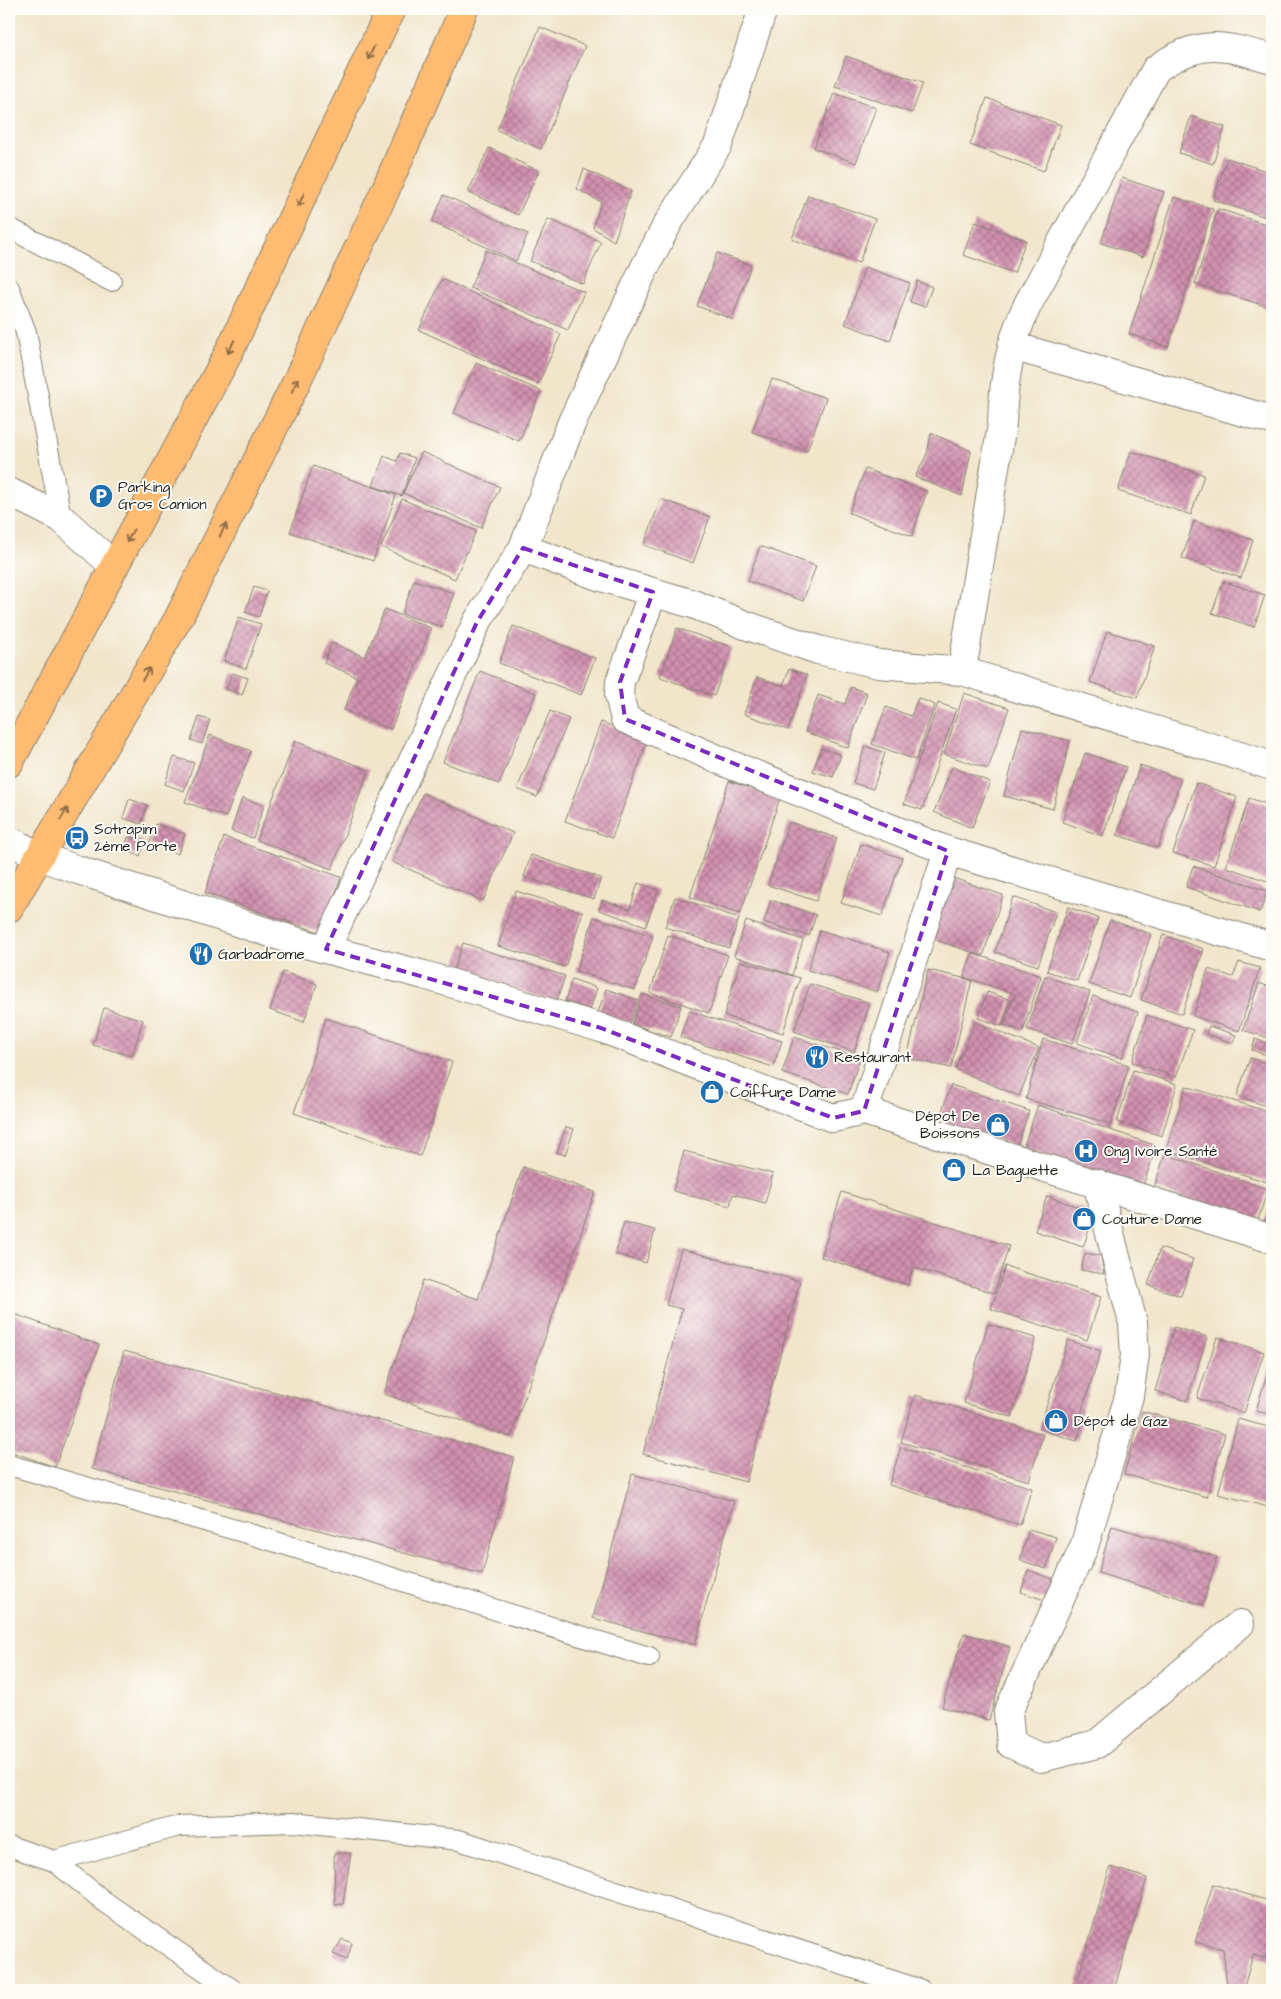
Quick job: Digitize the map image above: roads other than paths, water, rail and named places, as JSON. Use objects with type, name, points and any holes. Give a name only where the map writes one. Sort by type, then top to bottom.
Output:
[{"type":"main road","points":[[9,762],[227,356],[390,9]]},
{"type":"main road","points":[[9,908],[178,619],[295,385],[384,193],[464,9]]},
{"type":"street","points":[[326,949],[477,622],[523,548],[572,422],[645,267],[668,223],[718,145],[763,9]]},
{"type":"street","points":[[962,671],[1002,424],[1003,389],[1019,322],[1032,296],[1156,69],[1173,56],[1191,49],[1208,46],[1234,48],[1272,59]]},
{"type":"street","points":[[1012,346],[1272,420]]},
{"type":"street","points":[[9,492],[61,518],[114,566]]},
{"type":"street","points":[[523,548],[598,576],[693,604],[818,650],[879,664],[962,671],[1272,766]]},
{"type":"street","points":[[653,592],[620,682],[619,695],[625,720],[729,764],[948,851],[1272,947]]},
{"type":"street","points":[[9,840],[39,856],[326,949],[424,975],[601,1028],[833,1118],[864,1111],[1272,1239]]},
{"type":"street","points":[[864,1111],[948,851]]},
{"type":"street","points":[[1097,1183],[1133,1323],[1135,1354],[1133,1371],[1129,1396],[1084,1547],[1008,1712],[1011,1744],[1041,1758],[1097,1744],[1240,1624]]},
{"type":"lane","points":[[9,228],[111,281]]},
{"type":"lane","points":[[9,288],[26,332],[61,518]]},
{"type":"lane","points":[[9,1465],[260,1537],[649,1657]]},
{"type":"lane","points":[[54,1861],[179,1826],[293,1822],[459,1840],[901,1987],[921,1990]]},
{"type":"lane","points":[[9,1846],[54,1861],[105,1902],[233,1990]]},
{"type":"place","name":"Parking Gros Camion","points":[[101,496]]},
{"type":"place","name":"Sotrapim 2ème Porte","points":[[77,838]]},
{"type":"place","name":"Garbadrome","points":[[201,954]]},
{"type":"place","name":"Restaurant","points":[[817,1057]]},
{"type":"place","name":"Coiffure Dame","points":[[712,1092]]},
{"type":"place","name":"Dépot De Boissons","points":[[998,1125]]},
{"type":"place","name":"Ong Ivoire Santé","points":[[1086,1151]]},
{"type":"place","name":"La Baguette","points":[[954,1170]]},
{"type":"place","name":"Couture Dame","points":[[1084,1219]]},
{"type":"place","name":"Dépot de Gaz","points":[[1056,1421]]}]
